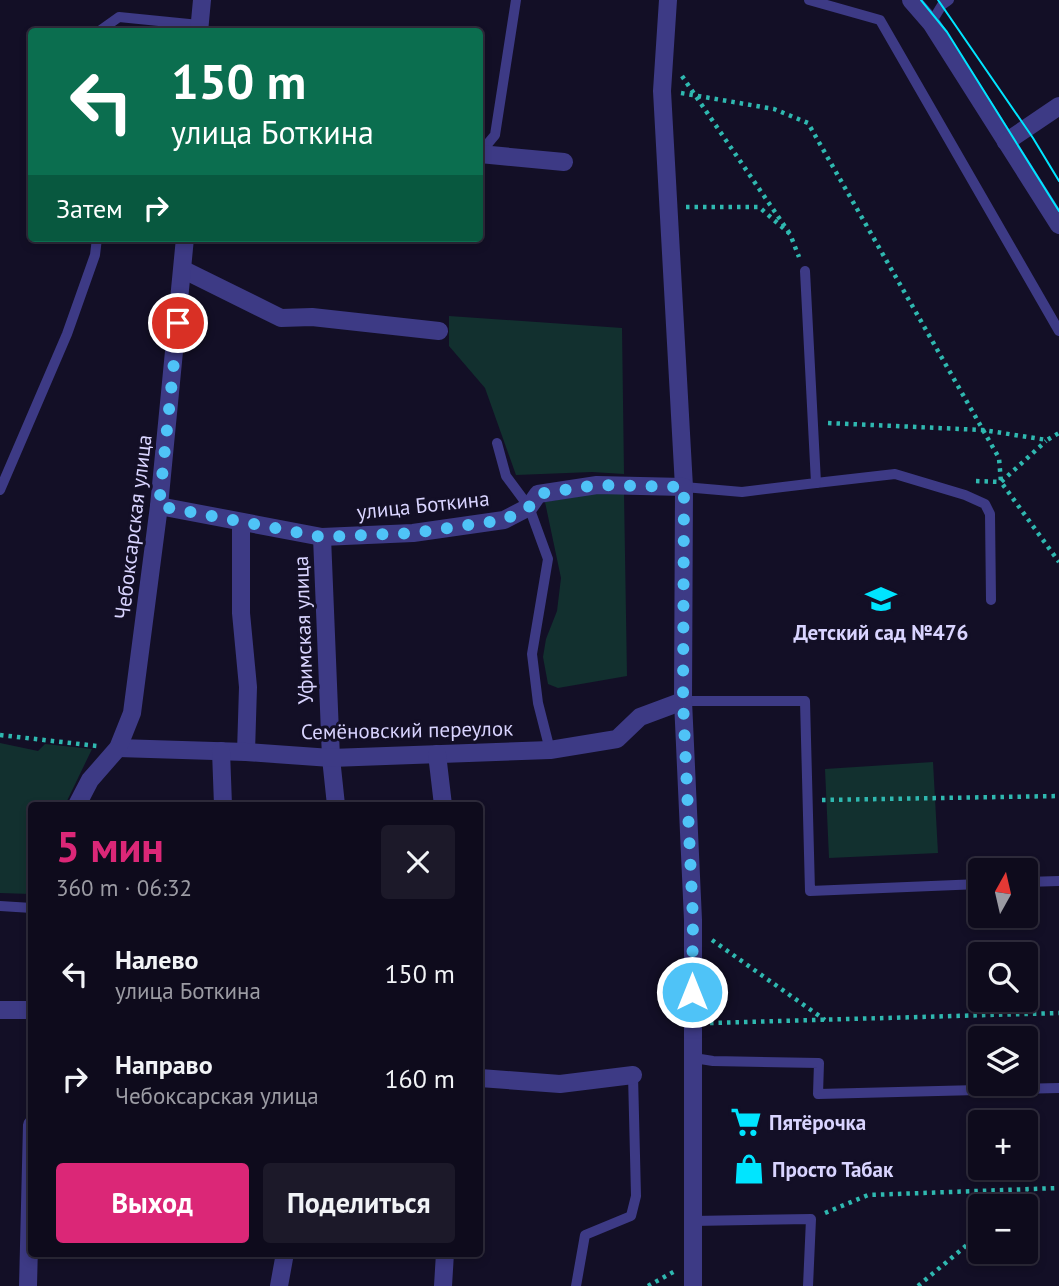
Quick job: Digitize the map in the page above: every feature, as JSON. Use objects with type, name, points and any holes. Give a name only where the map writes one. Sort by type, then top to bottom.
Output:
[{"type":"street","points":[[199,28],[202,0]]},
{"type":"street","points":[[668,0],[662,91],[684,487],[683,701],[693,920],[693,1286]]},
{"type":"street","points":[[911,0],[931,23],[1059,225]]},
{"type":"street","points":[[1006,142],[1059,106]]},
{"type":"street","points":[[483,154],[564,162]]},
{"type":"street","name":"Чебоксарская улица","points":[[78,802],[89,780],[118,748],[132,713],[159,506],[186,242]]},
{"type":"street","points":[[184,270],[281,318],[312,317],[439,331]]},
{"type":"street","name":"улица Боткина","points":[[159,506],[322,537],[413,533],[504,520],[529,507],[538,494],[597,485],[684,487]]},
{"type":"street","points":[[241,522],[241,613],[248,687],[246,752]]},
{"type":"street","name":"Уфимская улица","points":[[322,537],[331,758],[336,802]]},
{"type":"street","name":"Семёновский переулок","points":[[118,748],[331,758],[551,750],[617,739],[640,717],[683,701]]},
{"type":"street","points":[[221,751],[223,802]]},
{"type":"street","points":[[437,754],[443,802]]},
{"type":"street","points":[[0,1010],[28,1010]]},
{"type":"street","points":[[483,1078],[560,1084],[633,1074]]},
{"type":"street","points":[[28,1286],[29,1257]]},
{"type":"street","points":[[279,1286],[284,1257]]},
{"type":"street","points":[[443,1286],[445,1257]]},
{"type":"lane","points":[[483,150],[495,135],[516,0]]},
{"type":"lane","points":[[809,0],[880,20],[1059,331]]},
{"type":"lane","points":[[931,23],[942,5],[949,0]]},
{"type":"lane","points":[[104,28],[119,17],[199,28]]},
{"type":"lane","points":[[0,491],[67,334],[96,256],[97,242]]},
{"type":"lane","points":[[805,271],[817,483]]},
{"type":"lane","points":[[497,443],[506,475],[529,507],[548,559],[532,654],[538,703],[551,750]]},
{"type":"lane","points":[[684,487],[742,492],[895,474],[956,492],[985,504],[990,514],[991,600]]},
{"type":"lane","points":[[683,701],[805,701],[810,891],[968,884]]},
{"type":"lane","points":[[1038,882],[1059,881]]},
{"type":"lane","points":[[0,906],[28,908]]},
{"type":"lane","points":[[694,1058],[713,1061],[819,1063],[818,1094],[1059,1088]]},
{"type":"lane","points":[[576,1286],[585,1235],[631,1216],[636,1196],[633,1074]]},
{"type":"lane","points":[[692,1221],[811,1219],[808,1286]]},
{"type":"path","points":[[663,50],[790,234],[805,271]]},
{"type":"path","points":[[662,91],[774,110],[808,123],[999,458],[1001,482],[1059,562]]},
{"type":"path","points":[[667,207],[759,207],[790,234]]},
{"type":"path","points":[[813,422],[983,430],[1047,440]]},
{"type":"path","points":[[956,492],[961,481],[1001,482],[1047,440],[1059,433]]},
{"type":"path","points":[[0,735],[118,748]]},
{"type":"path","points":[[807,800],[1059,796]]},
{"type":"path","points":[[693,920],[710,939],[825,1020]]},
{"type":"path","points":[[692,1017],[713,1024],[1059,1013]]},
{"type":"path","points":[[811,1219],[868,1195],[1059,1188]]},
{"type":"path","points":[[1027,1194],[1033,1189]]},
{"type":"path","points":[[918,1286],[968,1244]]},
{"type":"path","points":[[648,1286],[693,1262]]},
{"type":"green space","points":[[449,316],[622,328],[624,474],[592,472],[516,475],[485,388],[449,346]]},
{"type":"green space","points":[[594,494],[624,494],[627,676],[558,688],[548,684],[543,657],[546,639],[557,611],[561,578],[545,502]]},
{"type":"green space","points":[[0,743],[38,751],[45,744],[92,749],[66,802],[28,802],[28,894],[0,893]]},
{"type":"green space","points":[[933,762],[938,853],[829,858],[825,769]]},
{"type":"tram line","points":[[921,0],[947,32],[1059,211]]},
{"type":"tram line","points":[[938,0],[1033,138],[1059,181]]},
{"type":"place","name":"Детский сад №476","points":[[881,599]]},
{"type":"place","name":"Пятёрочка","points":[[746,1122]]},
{"type":"place","name":"Просто Табак","points":[[749,1169]]},
{"type":"route","points":[[178,323],[159,506],[322,537],[413,533],[504,520],[529,507],[538,494],[597,485],[684,487],[683,701],[693,920],[692,992]]}]
